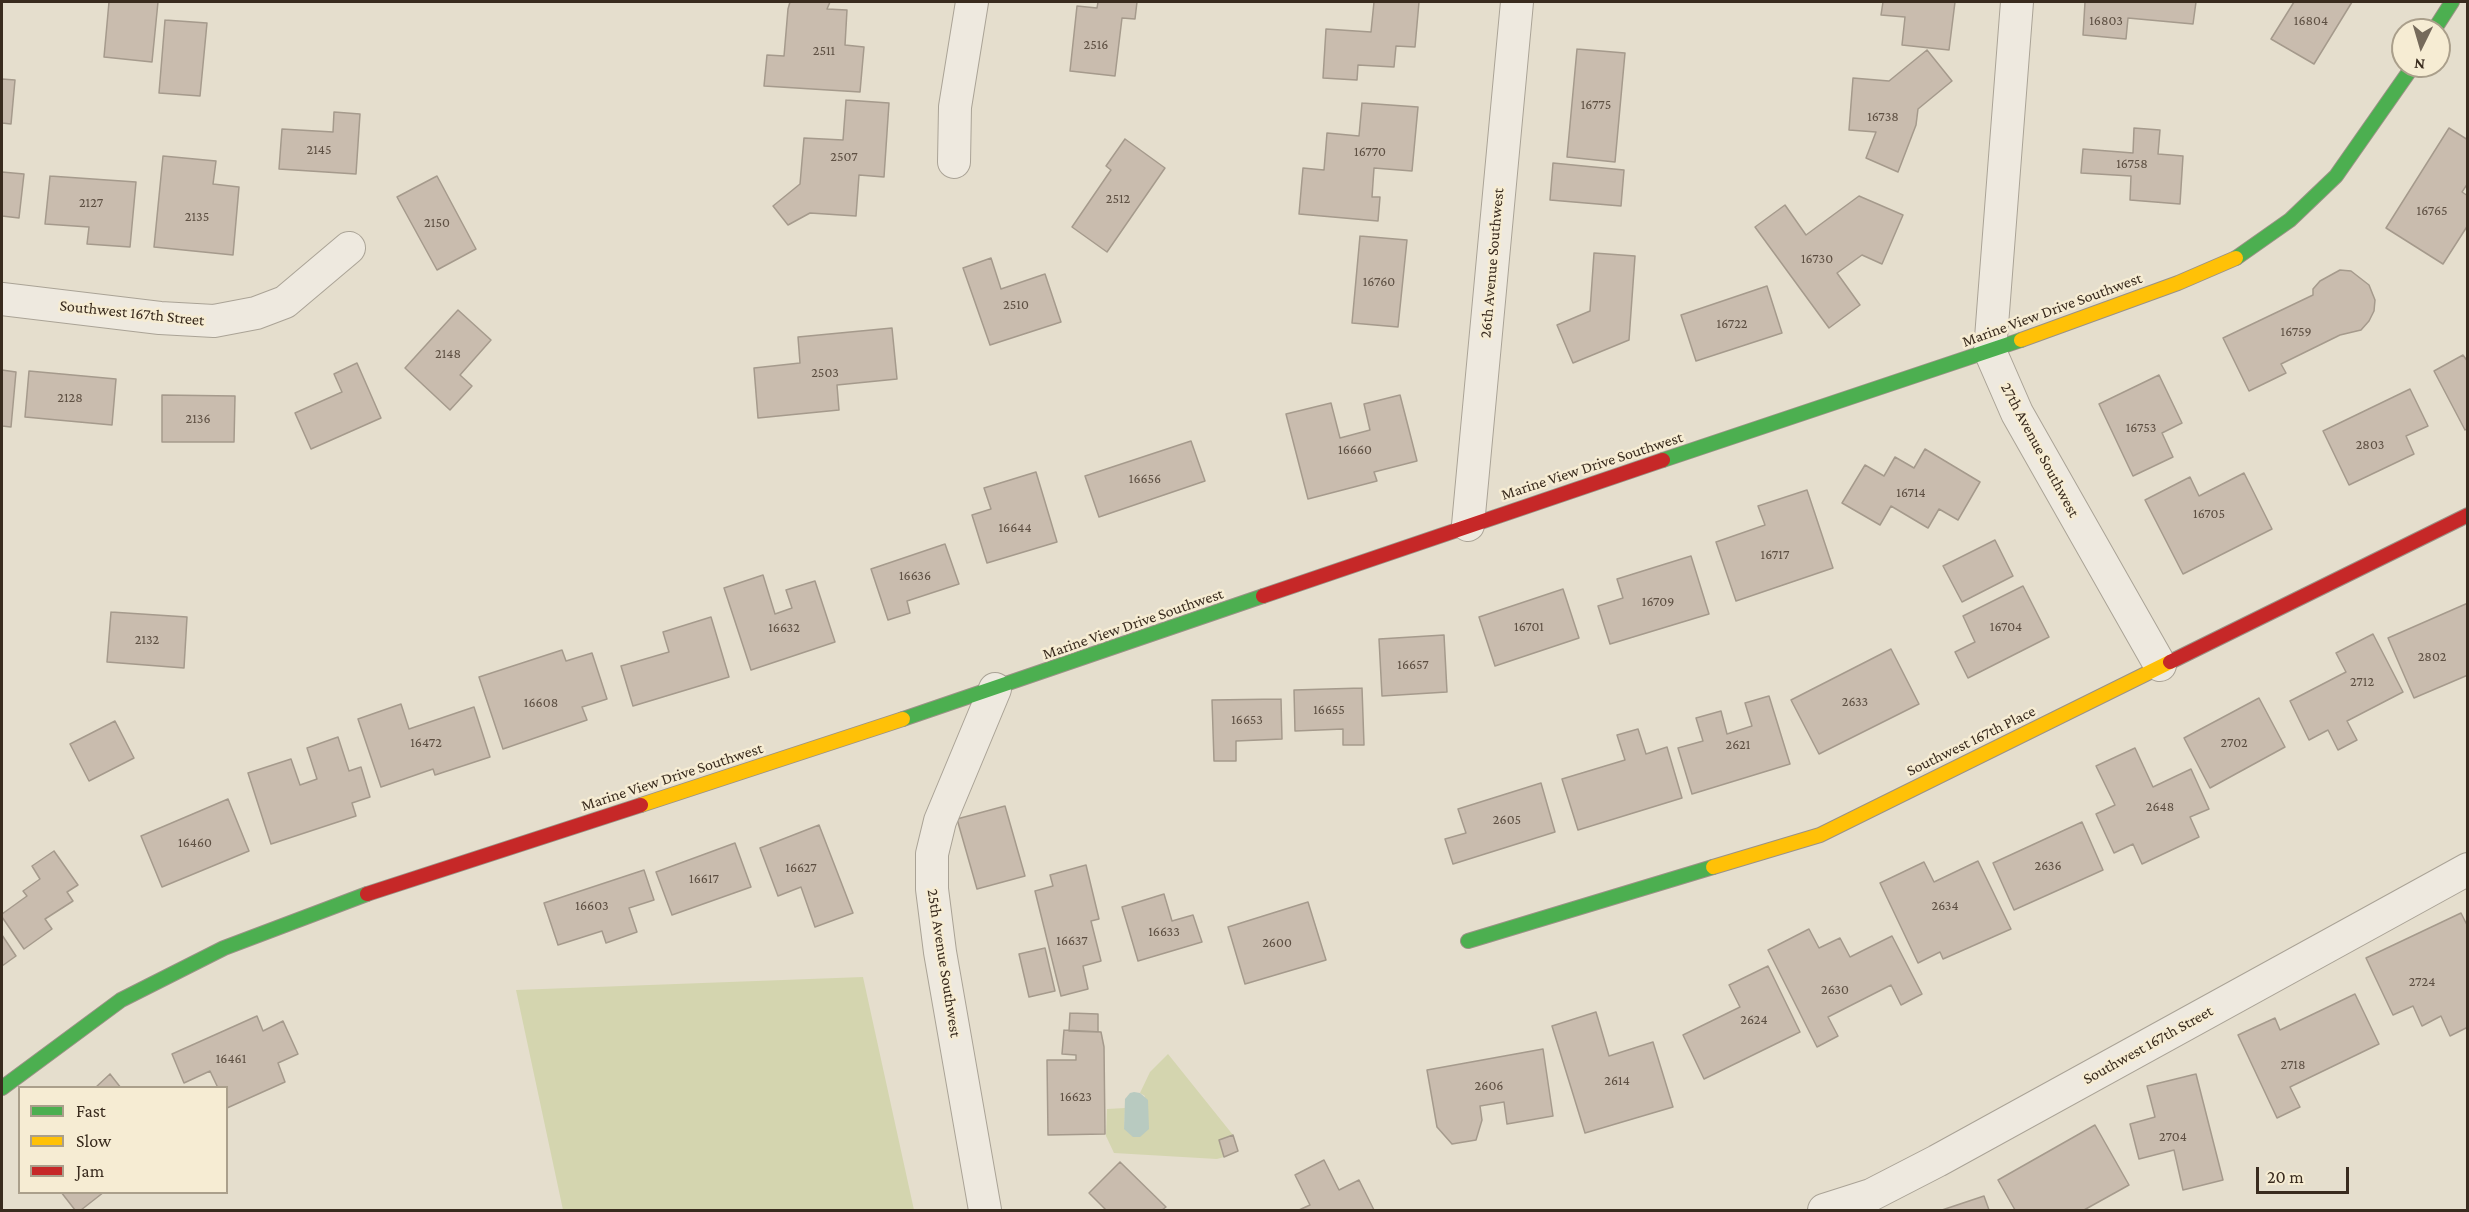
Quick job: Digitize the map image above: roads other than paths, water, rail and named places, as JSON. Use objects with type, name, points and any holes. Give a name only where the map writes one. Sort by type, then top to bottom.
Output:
[{"type":"street","points":[[954,162],[955,108],[972,2]]},
{"type":"street","name":"26th Avenue Southwest","points":[[1468,525],[1517,2]]},
{"type":"street","name":"27th Avenue Southwest","points":[[2017,2],[1990,351],[2017,413],[2160,665]]},
{"type":"street","points":[[2442,18],[2452,2]]},
{"type":"street","name":"Marine View Drive Southwest","points":[[2,1088],[121,1000],[224,948],[364,895],[995,689],[1468,525],[1990,351],[2232,261],[2290,220],[2336,176],[2405,78]]},
{"type":"street","name":"Southwest 167th Street","points":[[2,299],[160,318],[214,321],[256,313],[285,302],[349,248]]},
{"type":"street","name":"Southwest 167th Place","points":[[1468,940],[1820,834],[2468,515]]},
{"type":"street","name":"25th Avenue Southwest","points":[[985,1210],[940,952],[932,889],[932,854],[940,821],[995,689]]},
{"type":"street","name":"Southwest 167th Street","points":[[1824,1210],[1871,1195],[1937,1161],[2468,869]]}]
